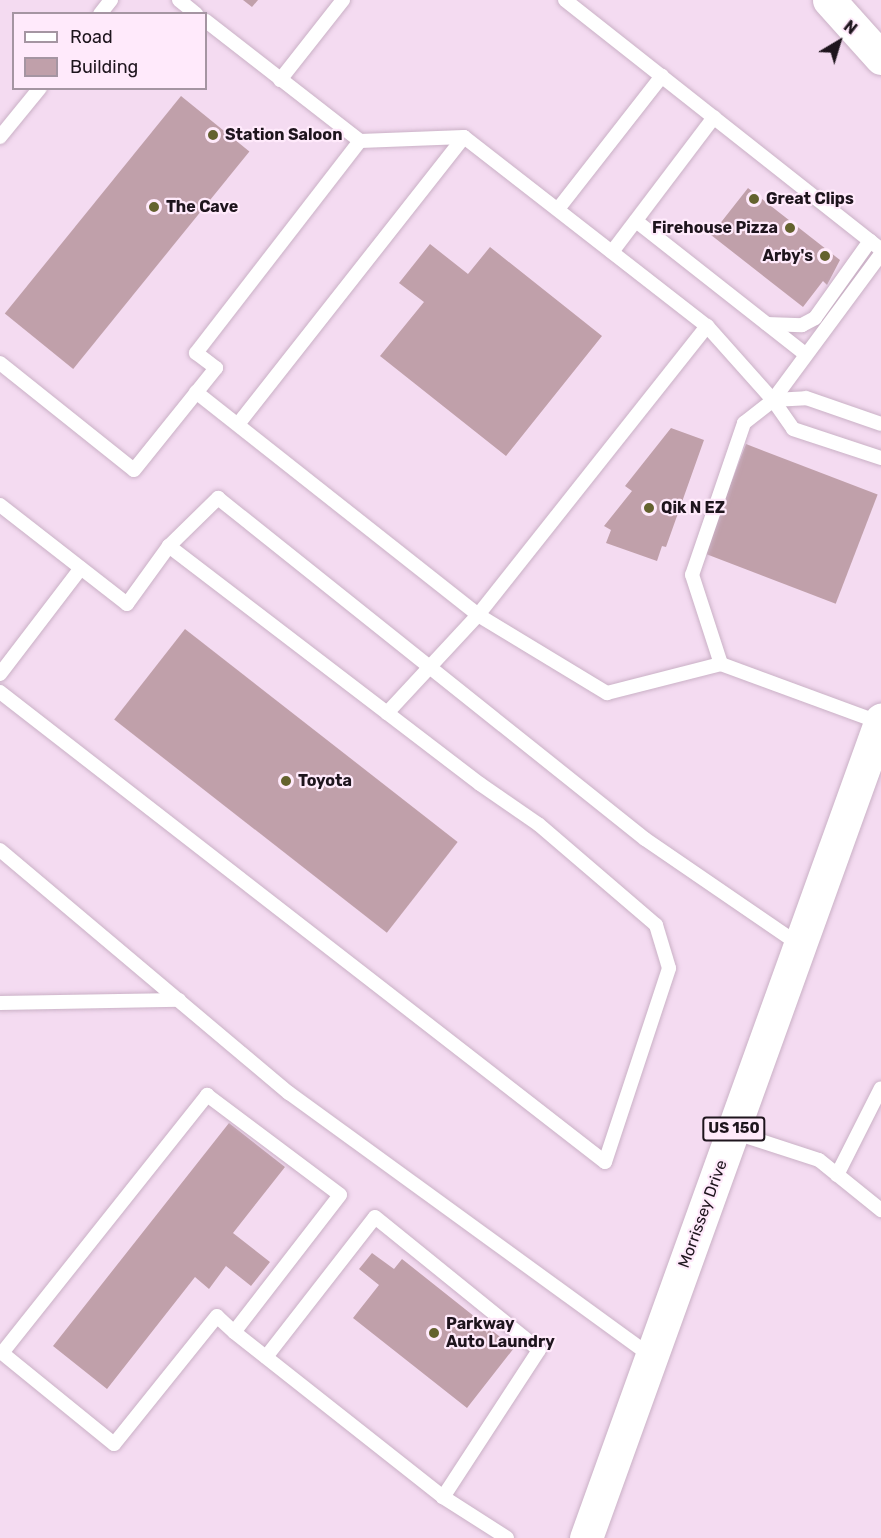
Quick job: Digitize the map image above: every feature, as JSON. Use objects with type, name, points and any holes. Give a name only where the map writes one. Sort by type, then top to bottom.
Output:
[{"type":"main road","points":[[828,0],[881,38]]},
{"type":"main road","points":[[828,0],[881,58]]},
{"type":"main road","name":"Morrissey Drive","points":[[586,1538],[881,722]]},
{"type":"lane","points":[[102,12],[111,0]]},
{"type":"lane","points":[[179,0],[194,12]]},
{"type":"lane","points":[[280,80],[343,0]]},
{"type":"lane","points":[[566,0],[877,248]]},
{"type":"lane","points":[[207,22],[360,141],[464,137],[707,326],[773,400],[793,429],[881,458]]},
{"type":"lane","points":[[558,209],[662,76]]},
{"type":"lane","points":[[0,137],[38,90]]},
{"type":"lane","points":[[612,252],[714,117]]},
{"type":"lane","points":[[238,424],[464,137]]},
{"type":"lane","points":[[0,363],[134,470],[216,368],[196,353],[360,141]]},
{"type":"lane","points":[[636,221],[806,355]]},
{"type":"lane","points":[[767,324],[802,325],[815,318],[877,248]]},
{"type":"lane","points":[[721,664],[692,575],[744,423],[773,400],[806,355],[877,248]]},
{"type":"lane","points":[[387,713],[478,615],[707,326]]},
{"type":"lane","points":[[196,392],[478,615],[607,693],[721,664],[881,722]]},
{"type":"lane","points":[[773,400],[806,398],[881,424]]},
{"type":"lane","points":[[0,505],[127,604],[170,546],[218,498],[645,839],[801,945]]},
{"type":"lane","points":[[0,692],[605,1162],[669,968],[656,925],[538,824],[387,713],[170,546]]},
{"type":"lane","points":[[0,674],[81,568]]},
{"type":"lane","points":[[0,850],[289,1093],[651,1356]]},
{"type":"lane","points":[[0,1003],[179,1000]]},
{"type":"lane","points":[[837,1175],[881,1088]]},
{"type":"lane","points":[[234,1332],[340,1195],[207,1095],[2,1353],[114,1444],[217,1316],[234,1332],[444,1497],[507,1538]]},
{"type":"lane","points":[[733,1132],[819,1160],[881,1210]]},
{"type":"lane","points":[[266,1357],[375,1217],[539,1350],[444,1497]]},
{"type":"building","points":[[243,0],[258,0],[252,7]]},
{"type":"building","points":[[181,96],[249,151],[73,369],[5,314]]},
{"type":"building","points":[[748,188],[840,260],[827,285],[823,281],[803,307],[711,235]]},
{"type":"building","points":[[430,244],[468,274],[490,247],[602,336],[506,456],[380,356],[424,302],[399,283]]},
{"type":"building","name":"Qik N EZ","points":[[671,428],[704,440],[666,547],[662,546],[657,561],[606,543],[611,530],[604,526],[632,491],[625,486]]},
{"type":"building","name":"Qik N EZ","points":[[746,444],[878,495],[836,604],[704,553]]},
{"type":"building","name":"Toyota","points":[[185,629],[458,842],[387,933],[114,720]]},
{"type":"building","points":[[229,1123],[285,1167],[233,1233],[270,1262],[251,1286],[226,1266],[209,1289],[195,1277],[107,1389],[53,1346]]},
{"type":"building","name":"Parkway Auto Laundry","points":[[372,1253],[394,1269],[402,1259],[514,1348],[467,1408],[353,1318],[379,1285],[359,1269]]},
{"type":"place","name":"Station Saloon","points":[[213,135]]},
{"type":"place","name":"Great Clips","points":[[754,199]]},
{"type":"place","name":"The Cave","points":[[154,207]]},
{"type":"place","name":"Firehouse Pizza","points":[[790,228]]},
{"type":"place","name":"Arby's","points":[[825,256]]},
{"type":"place","name":"Qik N EZ","points":[[649,508]]},
{"type":"place","name":"Toyota","points":[[286,781]]},
{"type":"place","name":"Parkway Auto Laundry","points":[[434,1333]]}]
